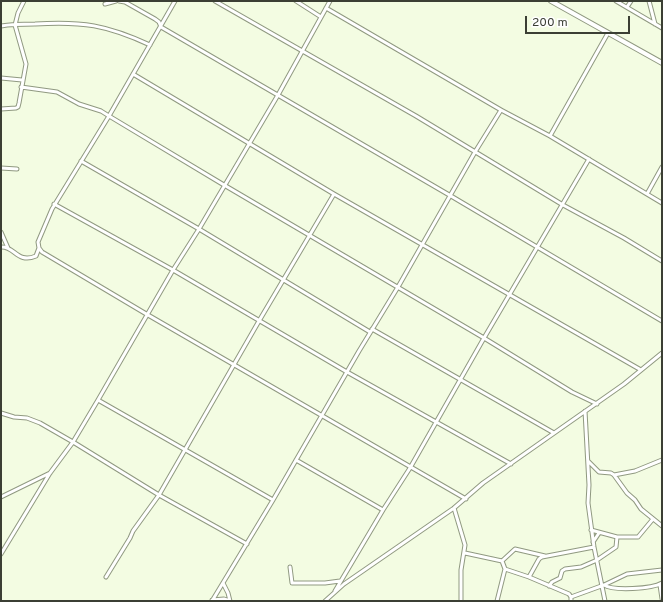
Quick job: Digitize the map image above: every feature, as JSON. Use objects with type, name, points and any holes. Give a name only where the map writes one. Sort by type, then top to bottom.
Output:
[{"type":"main road","points":[[552,1],[662,63]]},
{"type":"street","points":[[1,109],[18,107],[25,60],[15,25],[18,13],[24,1]]},
{"type":"street","points":[[105,4],[116,1]]},
{"type":"street","points":[[119,1],[125,2],[155,19],[159,22],[161,27],[278,94],[662,321]]},
{"type":"street","points":[[1,247],[8,248],[20,257],[26,258],[36,256],[39,248],[38,242],[54,204],[109,116],[175,1]]},
{"type":"street","points":[[215,1],[409,112],[563,205],[624,238],[662,262]]},
{"type":"street","points":[[296,1],[321,17]]},
{"type":"street","points":[[1,554],[50,473],[73,442],[98,400],[173,270],[249,144],[330,1]]},
{"type":"street","points":[[616,1],[662,28]]},
{"type":"street","points":[[626,7],[631,1]]},
{"type":"street","points":[[649,1],[655,24]]},
{"type":"street","points":[[326,8],[501,110],[550,136],[662,203]]},
{"type":"street","points":[[1,26],[76,23],[98,26],[128,35],[150,46]]},
{"type":"street","points":[[550,136],[608,33]]},
{"type":"street","points":[[133,74],[334,194],[641,370]]},
{"type":"street","points":[[1,78],[22,80]]},
{"type":"street","points":[[22,87],[57,92],[88,108],[101,111],[484,338],[572,392],[597,404]]},
{"type":"street","points":[[212,601],[273,500],[371,330],[451,196],[475,152],[501,110]]},
{"type":"street","points":[[335,592],[340,581],[437,422],[484,338],[589,159]]},
{"type":"street","points":[[81,161],[199,229],[283,280],[554,433]]},
{"type":"street","points":[[647,194],[662,167]]},
{"type":"street","points":[[1,168],[17,169]]},
{"type":"street","points":[[106,577],[133,531],[158,495],[334,194]]},
{"type":"street","points":[[54,204],[173,270],[347,372],[511,464]]},
{"type":"street","points":[[1,232],[8,248]]},
{"type":"street","points":[[39,248],[42,252],[148,315],[410,468],[466,499]]},
{"type":"street","points":[[325,601],[335,592],[454,508],[483,483],[597,404],[662,354]]},
{"type":"street","points":[[98,400],[273,500]]},
{"type":"street","points":[[585,411],[589,485],[588,503],[596,560],[603,585],[605,601]]},
{"type":"street","points":[[1,413],[14,417],[33,419],[158,495],[247,544]]},
{"type":"street","points":[[296,460],[383,510]]},
{"type":"street","points":[[614,475],[635,471],[662,460]]},
{"type":"street","points":[[588,461],[599,472],[612,473],[627,493],[636,500],[641,509],[662,526]]},
{"type":"street","points":[[1,497],[50,473]]},
{"type":"street","points":[[454,508],[465,542],[465,553],[461,570],[461,601]]},
{"type":"street","points":[[591,530],[617,537],[640,536],[652,519]]},
{"type":"street","points":[[593,542],[600,533]]},
{"type":"street","points":[[549,586],[552,582],[560,578],[562,571],[565,569],[581,567],[596,560],[616,547],[617,537]]},
{"type":"street","points":[[528,577],[539,559],[545,556],[594,547]]},
{"type":"street","points":[[502,562],[515,549],[545,556]]},
{"type":"street","points":[[465,553],[502,562]]},
{"type":"street","points":[[497,601],[505,569],[502,562]]},
{"type":"street","points":[[290,567],[292,583],[325,583],[340,581]]},
{"type":"street","points":[[505,569],[569,594],[571,601]]},
{"type":"street","points":[[571,597],[627,574],[662,570]]},
{"type":"street","points":[[223,584],[230,601]]},
{"type":"street","points":[[603,585],[614,588],[649,587],[661,584],[662,599]]},
{"type":"street","points":[[212,601],[224,599],[230,601]]}]
